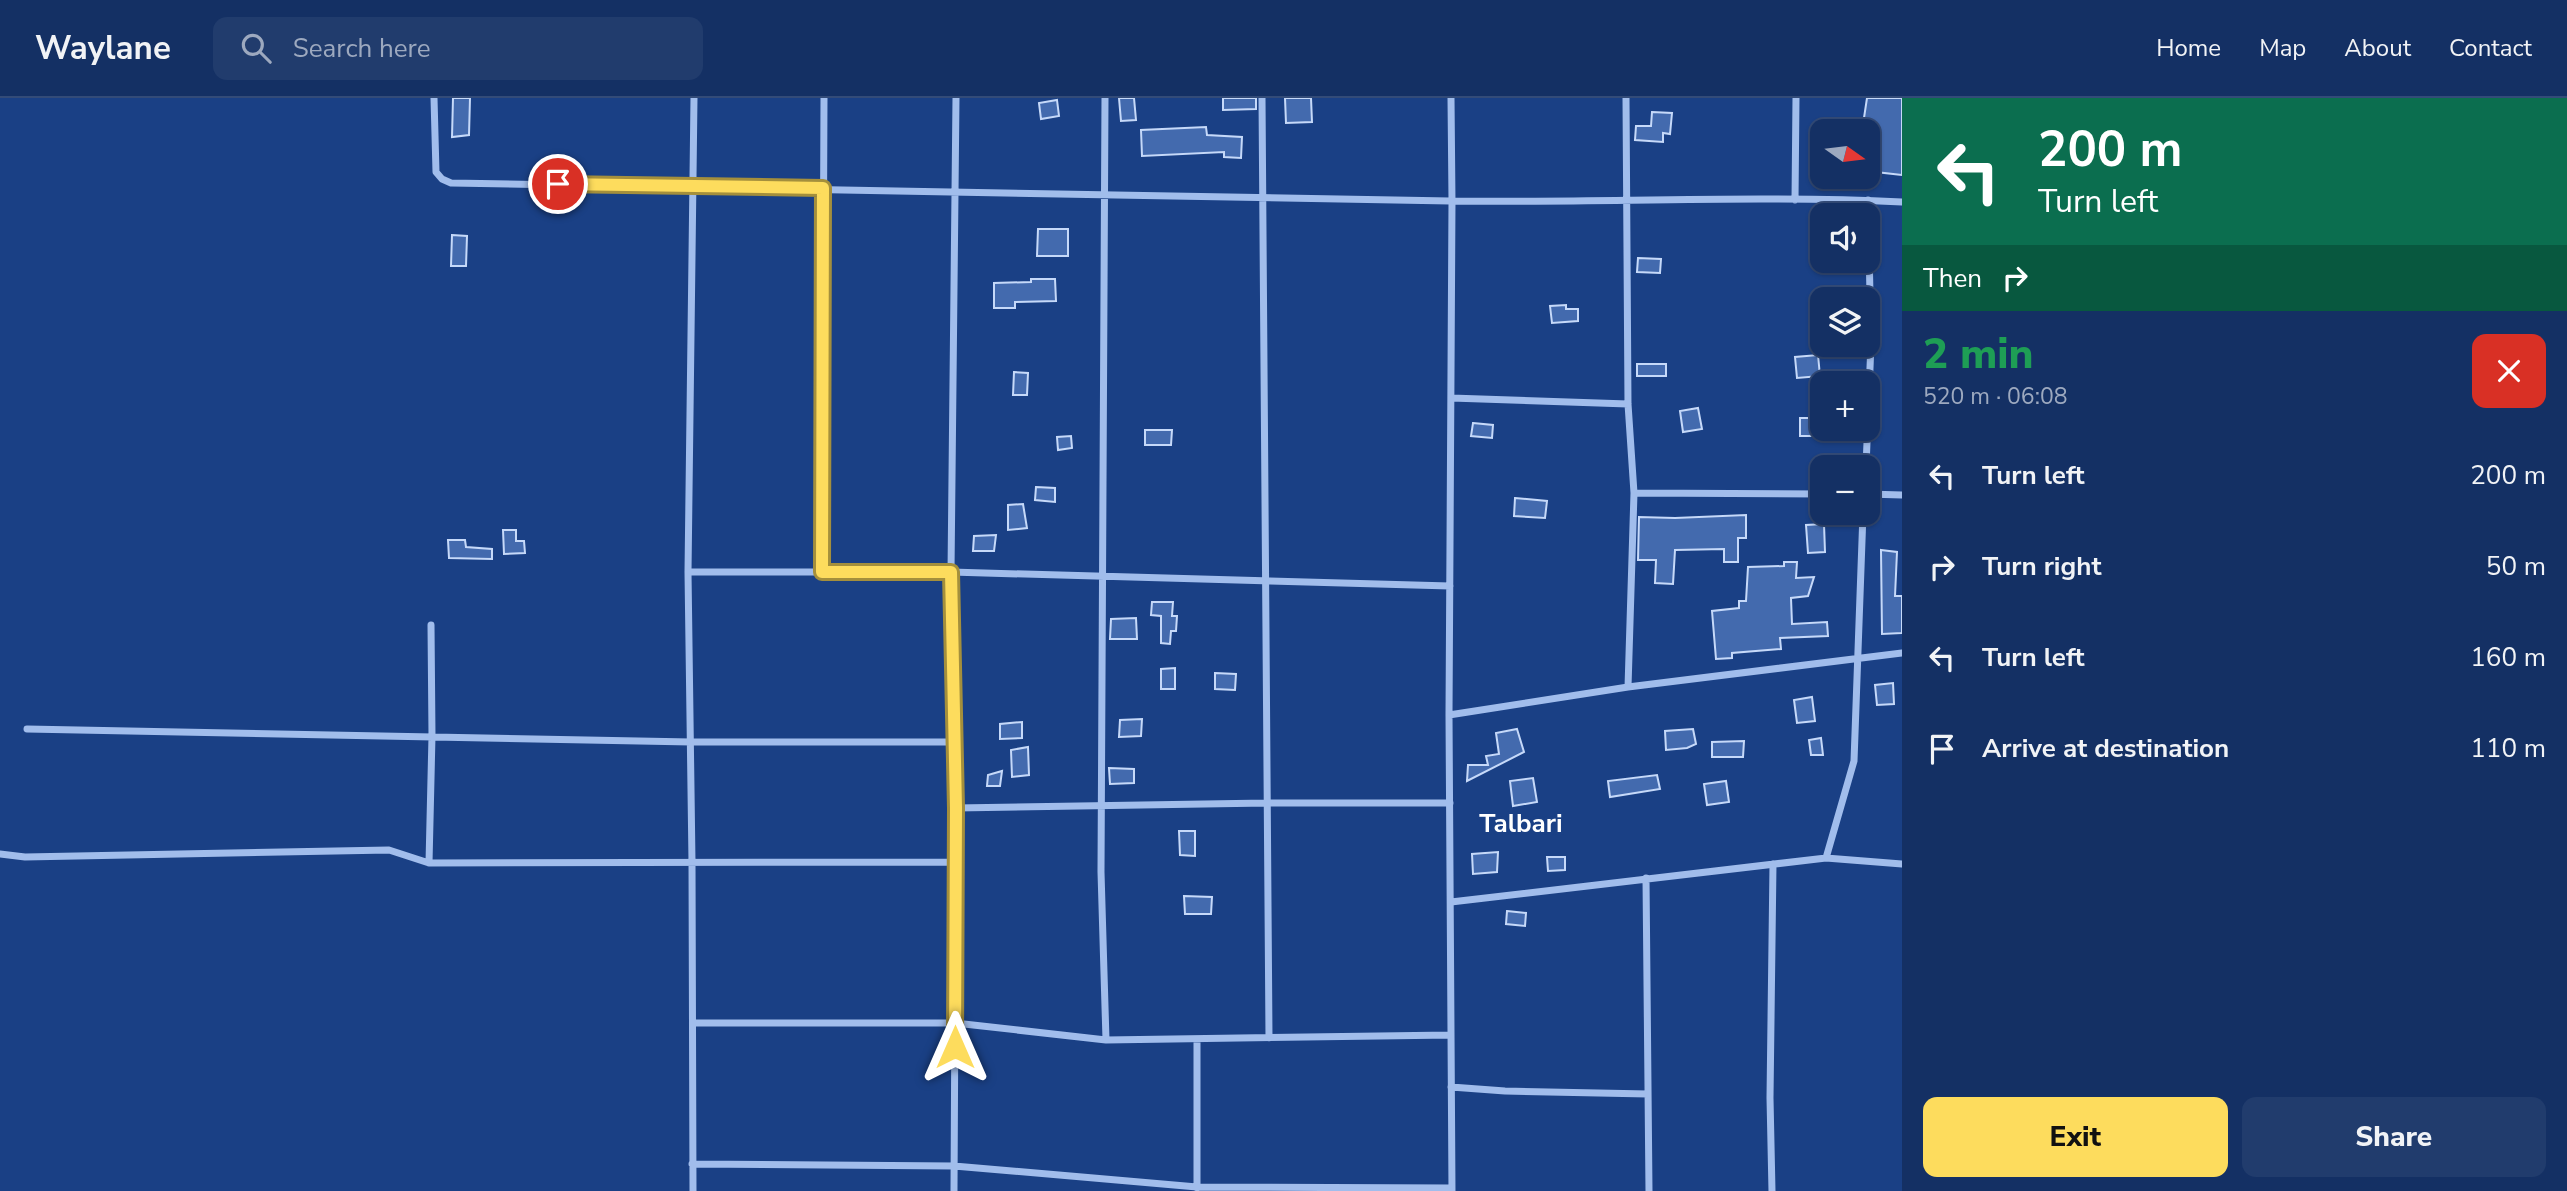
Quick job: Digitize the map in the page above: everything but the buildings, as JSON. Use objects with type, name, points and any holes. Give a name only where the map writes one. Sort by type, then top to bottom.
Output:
[{"type":"street","points":[[434,98],[436,172],[451,183],[1452,201],[1902,202]]},
{"type":"street","points":[[693,1191],[688,572],[694,98]]},
{"type":"street","points":[[822,572],[824,98]]},
{"type":"street","points":[[954,1191],[956,808],[951,572],[956,98]]},
{"type":"street","points":[[1105,98],[1101,806],[1106,1040]]},
{"type":"street","points":[[1262,98],[1269,1038]]},
{"type":"street","points":[[692,1164],[954,1166],[1197,1189],[1452,1190],[1451,98]]},
{"type":"street","points":[[1626,98],[1629,404],[1634,493],[1628,687]]},
{"type":"street","points":[[1795,200],[1796,98]]},
{"type":"street","points":[[1866,455],[1871,343],[1868,200]]},
{"type":"street","points":[[1451,398],[1629,404]]},
{"type":"street","points":[[1634,493],[1810,494]]},
{"type":"street","points":[[1880,494],[1902,495]]},
{"type":"street","points":[[1826,858],[1854,761],[1863,525]]},
{"type":"street","points":[[688,572],[951,572],[1450,586]]},
{"type":"street","points":[[429,863],[431,625]]},
{"type":"street","points":[[1450,715],[1628,687],[1902,653]]},
{"type":"street","points":[[27,730],[691,742],[953,743]]},
{"type":"street","points":[[956,808],[1450,803]]},
{"type":"street","points":[[0,855],[24,857],[389,850],[429,863],[954,862]]},
{"type":"street","points":[[1451,902],[1826,858],[1902,864]]},
{"type":"street","points":[[1772,1191],[1770,1098],[1773,864]]},
{"type":"street","points":[[1646,878],[1649,1191]]},
{"type":"street","points":[[693,1023],[955,1023],[1106,1040],[1451,1035]]},
{"type":"street","points":[[1197,1039],[1197,1189]]},
{"type":"street","points":[[1451,1087],[1648,1094]]},
{"type":"district","name":"Talbari","points":[[1521,823]]},
{"type":"route","points":[[558,184],[823,188],[822,572],[951,572],[956,808],[955,1047]]}]
